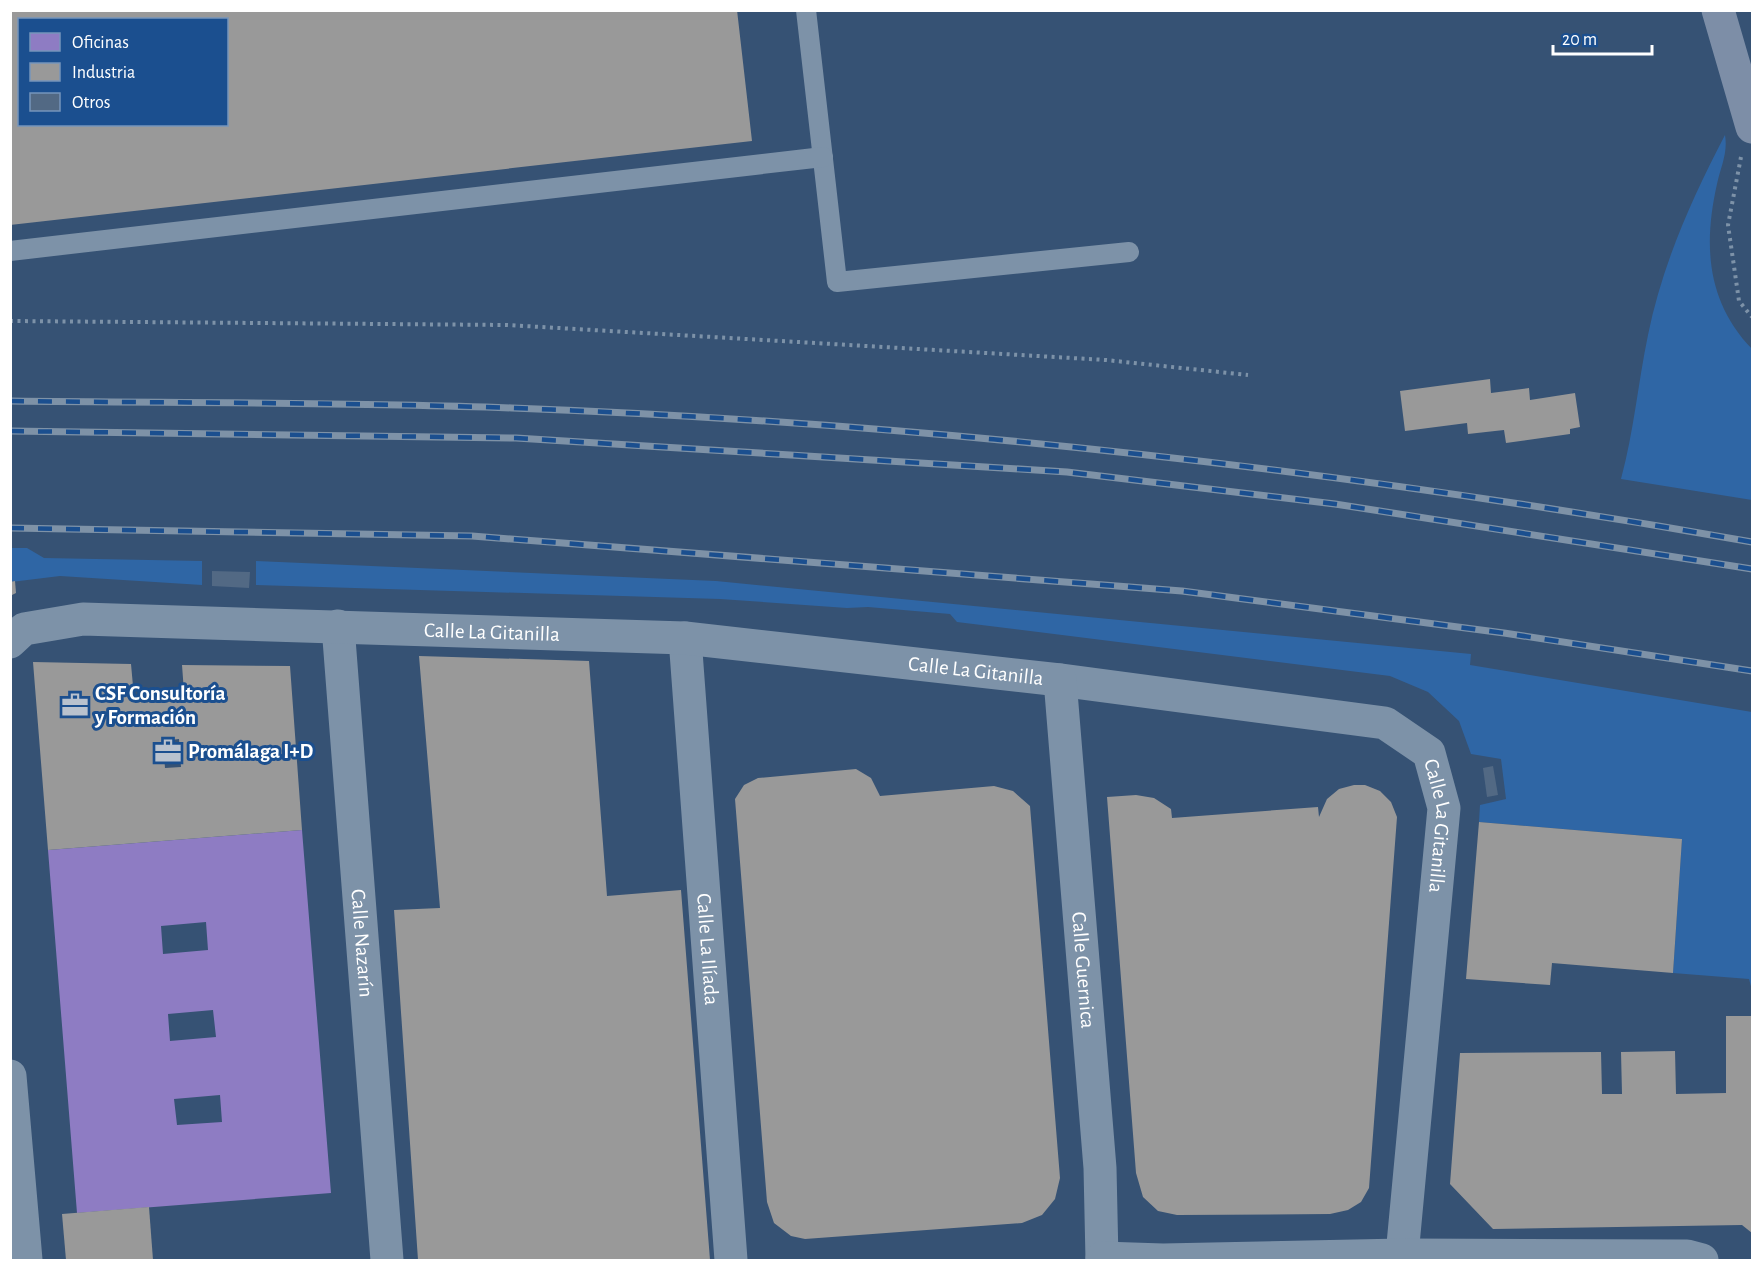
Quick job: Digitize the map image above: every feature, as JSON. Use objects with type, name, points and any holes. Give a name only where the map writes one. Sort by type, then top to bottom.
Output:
[{"type":"main road","points":[[1718,10],[1751,120]]},
{"type":"street","name":"Calle La Gitanilla","points":[[10,642],[24,629],[83,620],[685,638],[1059,680],[1385,723],[1429,753],[1444,808],[1402,1255]]},
{"type":"street","name":"Calle Nazarín","points":[[338,626],[387,1260]]},
{"type":"street","name":"Calle La Ilíada","points":[[685,638],[731,1260]]},
{"type":"street","name":"Calle Guernica","points":[[1059,680],[1100,1168],[1102,1259]]},
{"type":"street","points":[[10,1076],[26,1260]]},
{"type":"street","points":[[1102,1259],[1163,1260],[1402,1255],[1688,1256],[1702,1260]]},
{"type":"lane","points":[[806,10],[837,282],[1129,252]]},
{"type":"lane","points":[[10,251],[823,157]]},
{"type":"path","points":[[1751,120],[1728,225],[1739,301],[1752,317]]},
{"type":"path","points":[[10,321],[507,325],[1106,360],[1248,375]]},
{"type":"shaded area","points":[[1725,135],[1725,154],[1717,184],[1710,229],[1710,251],[1717,292],[1737,331],[1752,349],[1752,500],[1621,479],[1648,335],[1661,283],[1679,232]]},
{"type":"shaded area","points":[[10,548],[27,548],[44,558],[202,561],[202,585],[60,576],[11,582]]},
{"type":"shaded area","points":[[256,561],[716,581],[1471,654],[1470,665],[1752,712],[1752,990],[1749,979],[1673,973],[1682,839],[1479,822],[1480,805],[1506,799],[1501,759],[1471,754],[1459,721],[1428,692],[1390,676],[957,622],[950,614],[868,607],[847,608],[720,599],[256,585]]},
{"type":"building: Oficinas","points":[[302,830],[331,1193],[77,1213],[48,850]],"holes":[[[206,922],[208,950],[163,954],[161,926]],[[213,1010],[216,1037],[170,1041],[168,1014]],[[220,1095],[222,1122],[177,1125],[174,1099]]]},
{"type":"building: Industria","points":[[10,10],[737,10],[752,141],[10,225]]},
{"type":"building: Industria","points":[[1490,379],[1491,393],[1529,388],[1530,400],[1575,393],[1580,427],[1570,429],[1570,434],[1506,443],[1504,430],[1468,434],[1467,423],[1405,431],[1400,391]]},
{"type":"building: Industria","points":[[15,581],[16,593],[10,596],[10,582]]},
{"type":"building: Industria","points":[[419,656],[589,661],[607,896],[681,890],[710,1260],[418,1260],[394,910],[440,908]]},
{"type":"building: Industria","points":[[33,662],[131,664],[134,697],[184,692],[182,665],[290,666],[302,830],[48,850]],"holes":[[[179,739],[181,767],[165,768],[163,741]]]},
{"type":"building: Industria","points":[[856,769],[871,778],[880,796],[994,786],[1013,791],[1030,806],[1060,1178],[1055,1199],[1042,1215],[1022,1223],[805,1239],[791,1236],[774,1223],[767,1202],[735,799],[744,785],[758,778]]},
{"type":"building: Industria","points":[[1365,785],[1380,791],[1391,802],[1397,817],[1369,1188],[1361,1202],[1348,1210],[1330,1214],[1177,1215],[1158,1211],[1143,1197],[1136,1173],[1107,797],[1136,795],[1154,798],[1171,809],[1172,818],[1318,807],[1319,817],[1327,799],[1339,789]]},
{"type":"building: Industria","points":[[1479,822],[1682,839],[1673,973],[1552,963],[1550,985],[1466,979]]},
{"type":"building: Industria","points":[[1726,1016],[1752,1016],[1752,1233],[1742,1225],[1493,1229],[1450,1184],[1460,1053],[1601,1052],[1602,1094],[1622,1094],[1621,1052],[1675,1051],[1676,1094],[1726,1093]]},
{"type":"building: Industria","points":[[149,1207],[153,1260],[66,1260],[62,1214]]},
{"type":"building: Otros","points":[[212,571],[250,572],[249,588],[212,586]]},
{"type":"building: Otros","points":[[1493,766],[1498,795],[1487,797],[1483,768]]},
{"type":"railway","points":[[10,401],[449,406],[668,415],[824,425],[979,438],[1290,472],[1598,516],[1752,542]]},
{"type":"railway","points":[[10,431],[516,438],[1067,472],[1335,504],[1752,569]]},
{"type":"railway","points":[[10,528],[472,536],[1182,591],[1504,633],[1752,671]]},
{"type":"place","name":"CSF Consultoría y Formación","points":[[75,705]]},
{"type":"place","name":"Promálaga I+D","points":[[168,751]]}]
